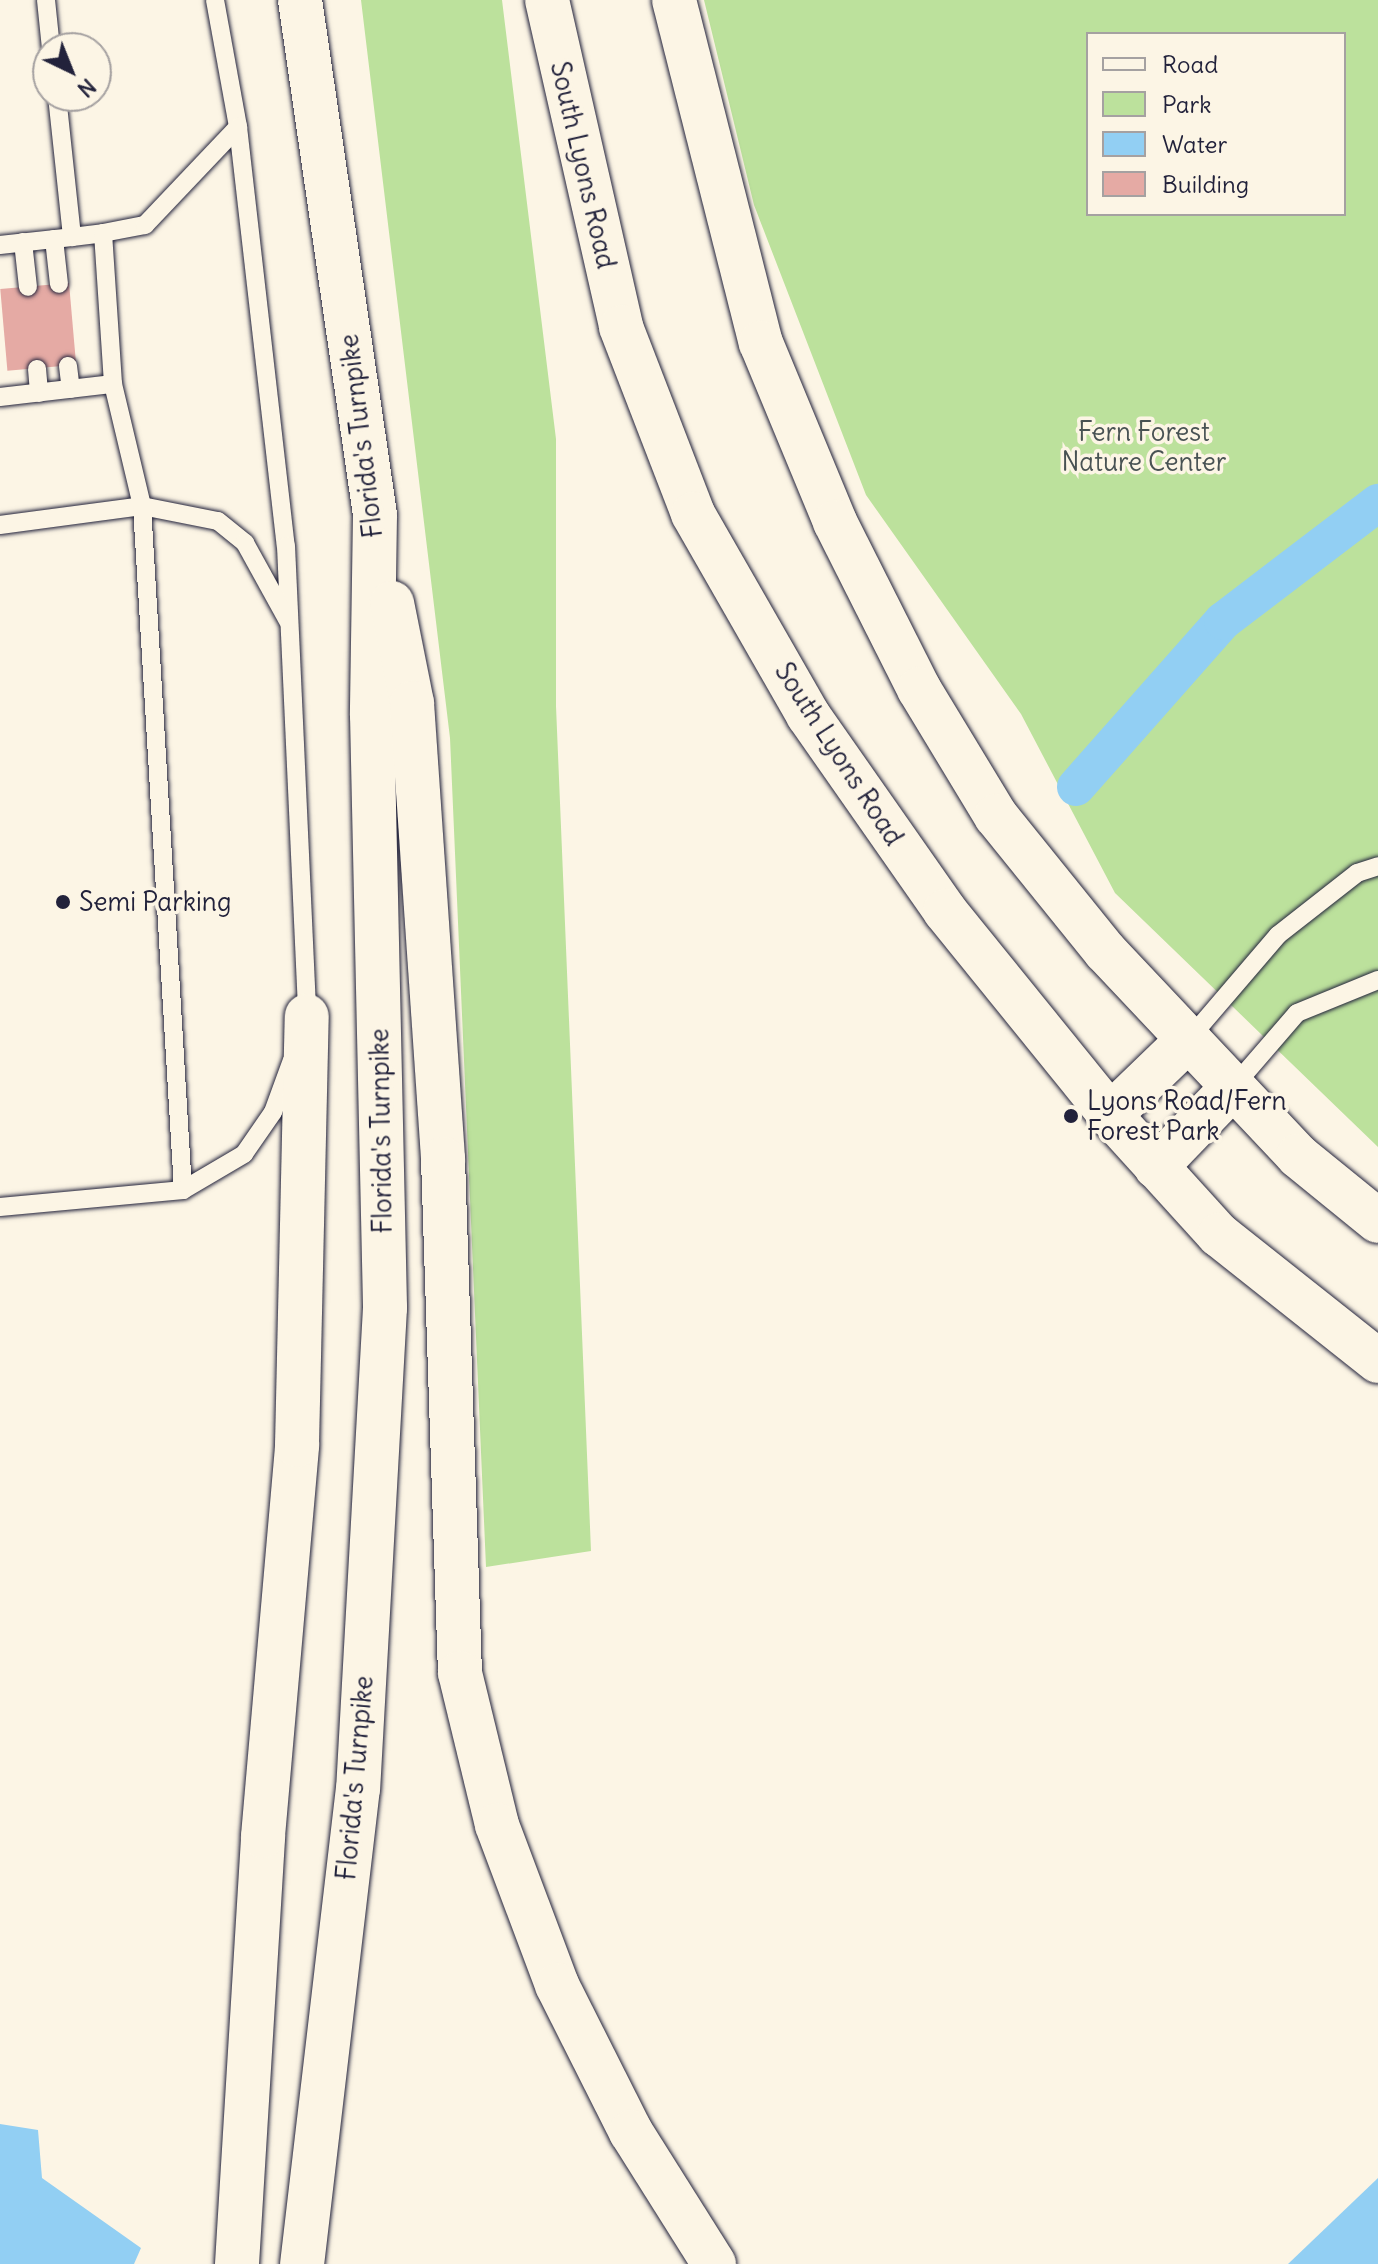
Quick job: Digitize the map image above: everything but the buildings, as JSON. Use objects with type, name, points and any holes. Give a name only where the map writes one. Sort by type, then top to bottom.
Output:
[{"type":"main road","name":"Florida's Turnpike","points":[[300,0],[375,515],[372,715],[385,1308],[358,1788],[302,2264]]},
{"type":"main road","name":"South Lyons Road","points":[[547,0],[621,327],[693,514],[817,728],[945,911],[1110,1115],[1156,1167],[1219,1235],[1378,1361]]},
{"type":"main road","points":[[674,0],[761,343],[842,536],[919,689],[996,816],[1105,951],[1298,1156],[1378,1221]]},
{"type":"main road","points":[[375,515],[412,703],[443,1159],[460,1673],[497,1825],[557,1985],[631,2132],[714,2264]]},
{"type":"main road","points":[[237,2264],[263,1836],[297,1445],[307,1016]]},
{"type":"main road","points":[[1110,1115],[1189,1039]]},
{"type":"main road","points":[[1156,1167],[1234,1086]]},
{"type":"lane","points":[[46,0],[49,32]]},
{"type":"lane","points":[[0,1207],[183,1190],[244,1154],[273,1112],[307,1016],[291,627],[238,127],[215,0]]},
{"type":"lane","points":[[58,112],[63,238],[59,284]]},
{"type":"lane","points":[[0,245],[145,225],[238,127]]},
{"type":"lane","points":[[103,233],[113,384],[142,506],[183,1190]]},
{"type":"lane","points":[[23,242],[28,287]]},
{"type":"lane","points":[[68,366],[71,389]]},
{"type":"lane","points":[[37,369],[39,393]]},
{"type":"lane","points":[[0,397],[113,384]]},
{"type":"lane","points":[[0,525],[142,506],[218,521],[236,536],[291,627]]},
{"type":"lane","points":[[1189,1039],[1278,935],[1357,873],[1378,866]]},
{"type":"lane","points":[[1234,1086],[1297,1013],[1378,980]]},
{"type":"green space","points":[[361,0],[502,0],[556,439],[556,706],[591,1551],[486,1567],[450,738]]},
{"type":"green space","name":"Fern Forest Nature Center","points":[[704,0],[1378,0],[1378,1147],[1115,893],[1021,714],[866,495],[754,205]]},
{"type":"water","points":[[0,2124],[38,2130],[42,2178],[141,2248],[134,2264],[0,2264]]},
{"type":"water","points":[[1378,2178],[1378,2264],[1288,2264]]},
{"type":"waterway","points":[[1076,787],[1223,621],[1378,503]]},
{"type":"place","name":"Semi Parking","points":[[63,902]]},
{"type":"place","name":"Lyons Road/Fern Forest Park","points":[[1071,1116]]}]
